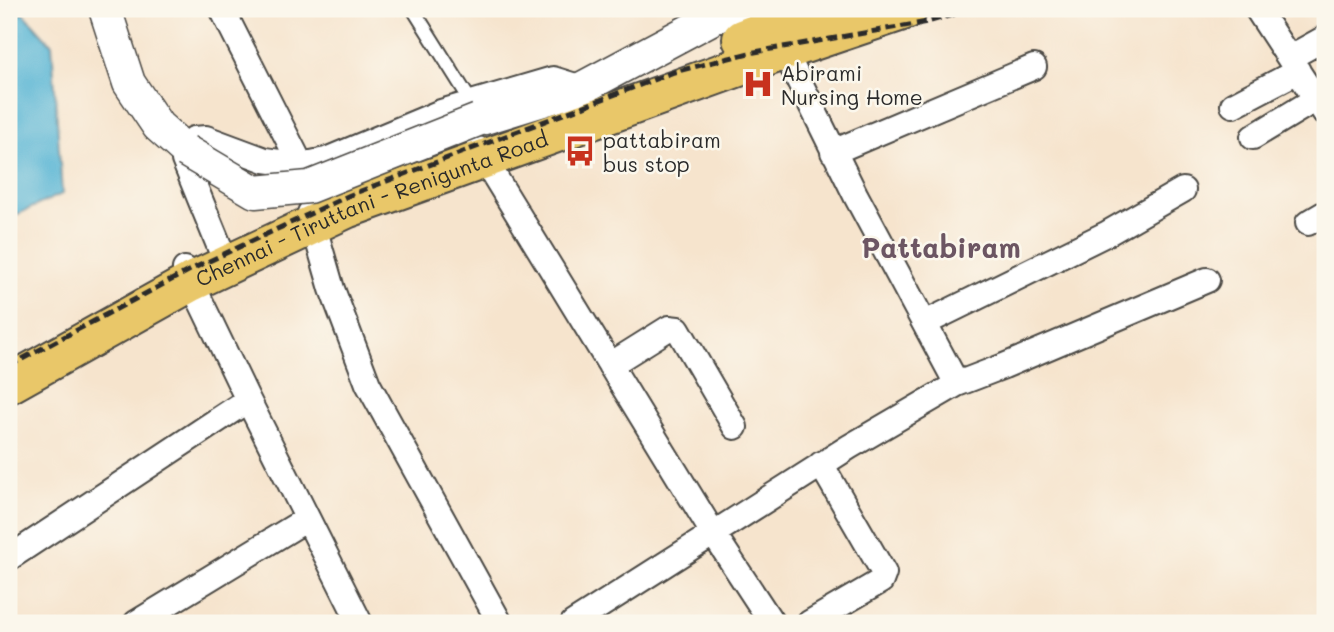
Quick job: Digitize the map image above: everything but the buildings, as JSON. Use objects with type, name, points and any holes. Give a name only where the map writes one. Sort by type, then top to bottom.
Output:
[{"type":"highway","name":"Chennai - Tiruttani - Renigunta Road","points":[[9,357],[311,216],[477,131],[780,29],[818,9]]},
{"type":"highway","name":"Chennai - Tiruttani - Renigunta Road","points":[[780,29],[908,9]]},
{"type":"highway","name":"Chennai - Tiruttani - Renigunta Road","points":[[9,384],[187,274]]},
{"type":"street","points":[[105,9],[129,83],[158,126],[186,151],[255,192],[310,187],[477,131],[582,88],[735,9]]},
{"type":"street","points":[[222,9],[301,165]]},
{"type":"street","points":[[1253,137],[1320,106],[1257,9]]},
{"type":"street","points":[[696,27],[720,34],[780,29],[834,152],[957,384]]},
{"type":"street","points":[[1233,105],[1293,65],[1325,38]]},
{"type":"street","points":[[834,152],[1034,67]]},
{"type":"street","points":[[223,257],[184,160],[184,155],[194,139],[206,138],[265,160],[301,165],[326,160],[441,112],[477,131],[610,365],[713,533],[772,623]]},
{"type":"street","points":[[925,323],[1108,233],[1183,190]]},
{"type":"street","points":[[311,216],[332,289],[368,384],[500,623]]},
{"type":"street","points":[[187,274],[360,623]]},
{"type":"street","points":[[573,623],[821,464],[957,384],[1207,280]]},
{"type":"street","points":[[610,365],[668,328],[678,329],[735,427]]},
{"type":"street","points":[[9,558],[248,400]]},
{"type":"street","points":[[809,623],[881,581],[884,573],[821,464]]},
{"type":"street","points":[[136,623],[307,519]]},
{"type":"lane","points":[[412,9],[477,131]]},
{"type":"water","points":[[23,13],[52,45],[62,194],[9,218],[9,19]]},
{"type":"railway","points":[[9,366],[192,269],[350,195],[674,72],[749,53],[927,22],[974,9]]},
{"type":"place","name":"Abirami Nursing Home","points":[[758,84]]},
{"type":"place","name":"pattabiram bus stop","points":[[580,151]]},
{"type":"district","name":"Pattabiram","points":[[941,247]]}]
